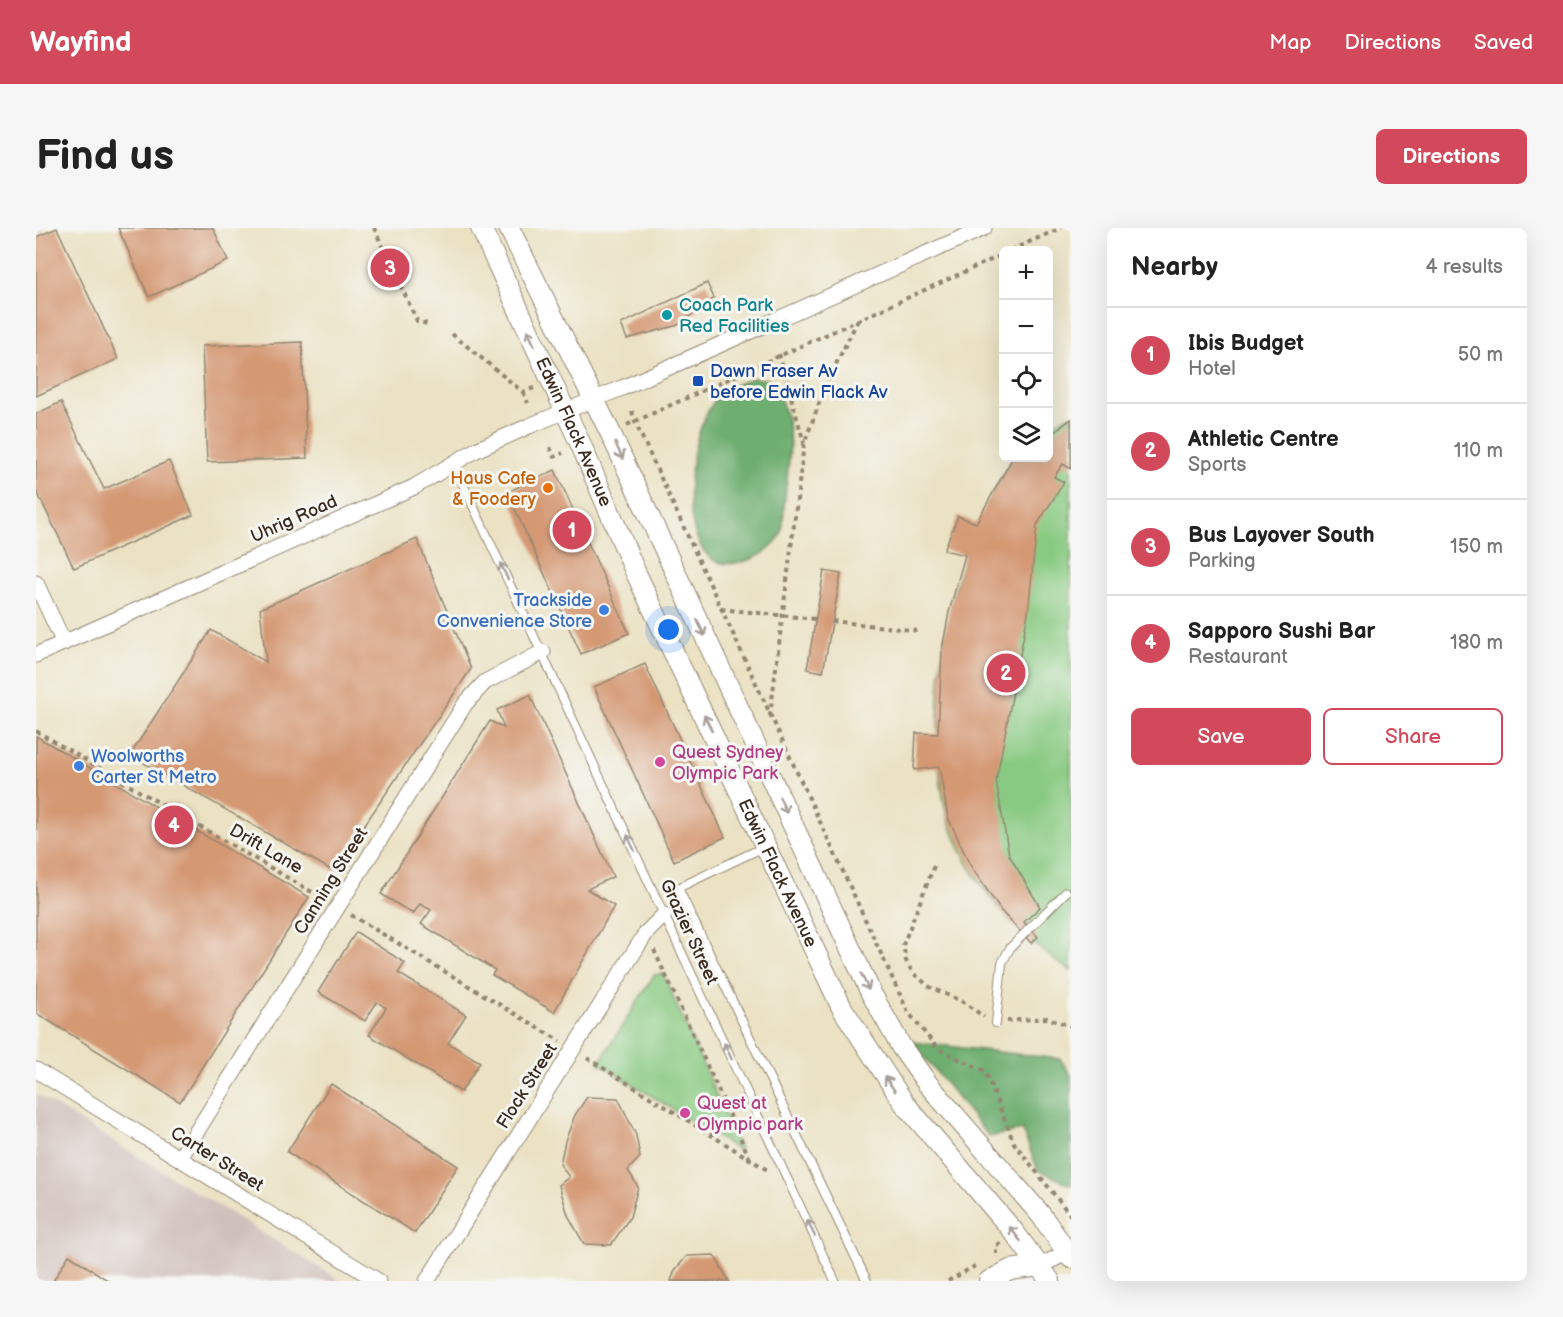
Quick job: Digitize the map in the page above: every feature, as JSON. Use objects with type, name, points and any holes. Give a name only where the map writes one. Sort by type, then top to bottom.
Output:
[{"type":"street","name":"Edwin Flack Avenue","points":[[480,228],[565,410],[635,571],[842,1008],[904,1104],[978,1188],[1039,1276]]},
{"type":"street","name":"Edwin Flack Avenue","points":[[509,228],[593,399],[870,993],[902,1048],[927,1083],[1041,1215],[1070,1254]]},
{"type":"street","name":"Uhrig Road","points":[[36,655],[414,487],[476,450],[984,228]]},
{"type":"street","points":[[36,583],[64,643]]},
{"type":"street","name":"Canning Street","points":[[180,1158],[474,691],[484,682],[543,652]]},
{"type":"street","name":"Flock Street","points":[[427,1281],[646,933],[664,915]]},
{"type":"street","name":"Carter Street","points":[[36,1070],[378,1281]]},
{"type":"street","points":[[989,1281],[1010,1270],[1039,1276],[1070,1254]]},
{"type":"lane","name":"Grazier Street","points":[[454,465],[835,1281]]},
{"type":"lane","points":[[767,846],[678,888],[867,1281]]},
{"type":"lane","points":[[996,1023],[1002,963],[1010,948],[1066,892]]},
{"type":"path","points":[[374,228],[417,321],[431,325]]},
{"type":"path","points":[[1020,246],[1062,228]]},
{"type":"path","points":[[623,426],[999,256]]},
{"type":"path","points":[[770,716],[804,444],[827,382],[858,319]]},
{"type":"path","points":[[452,334],[523,392],[528,403]]},
{"type":"path","points":[[779,354],[804,444]]},
{"type":"path","points":[[523,392],[537,386]]},
{"type":"path","points":[[632,411],[720,609],[908,1012],[938,1049],[985,1071],[1014,1143],[1071,1216]]},
{"type":"path","points":[[550,447],[554,457],[566,452]]},
{"type":"path","points":[[720,609],[816,619]]},
{"type":"path","points":[[832,621],[920,631]]},
{"type":"path","name":"Drift Lane","points":[[36,731],[338,907],[572,1049],[768,1171],[773,1180]]},
{"type":"path","points":[[934,866],[903,945],[906,961],[913,973],[930,987],[965,1003],[977,1014],[996,1023],[1047,1018],[1071,1026]]},
{"type":"path","points":[[646,933],[750,1160]]},
{"type":"path","points":[[987,1260],[996,1254],[996,1246]]},
{"type":"path","points":[[948,1281],[977,1265]]},
{"type":"shaded area","points":[[36,1094],[341,1281],[36,1281]]},
{"type":"green space","points":[[753,378],[770,380],[779,395],[788,423],[790,450],[783,525],[776,542],[759,556],[726,564],[708,556],[698,541],[692,521],[690,475],[694,451],[709,409],[724,391]]},
{"type":"green space","points":[[1071,415],[1071,971],[1013,924],[981,885],[957,841],[948,818],[938,751],[942,656],[948,621],[966,555],[978,523],[1010,462],[1053,462],[1053,422]]},
{"type":"green space","points":[[663,974],[739,1151],[599,1063],[654,975]]},
{"type":"green space","points":[[912,1042],[1060,1059],[1071,1075],[1071,1185],[1038,1170],[1022,1130],[989,1137]]},
{"type":"building","points":[[57,228],[118,359],[36,396],[36,237]]},
{"type":"building","points":[[118,228],[213,228],[228,261],[149,297]]},
{"type":"building","name":"Coach Park Red Facilities","points":[[707,283],[714,298],[678,325],[627,339],[621,324]]},
{"type":"building","points":[[302,342],[307,458],[207,462],[202,346]]},
{"type":"building","points":[[61,402],[104,489],[169,461],[193,515],[74,568],[36,490],[36,414]]},
{"type":"building","points":[[1071,419],[1071,469],[1063,464],[1054,477],[1064,482],[1037,525],[1028,613],[996,781],[1009,855],[1040,907],[1024,922],[1038,937],[1031,943],[1001,911],[970,865],[948,817],[939,767],[914,770],[916,733],[938,734],[942,650],[949,612],[965,555],[944,550],[958,516],[976,523],[1010,462],[1053,462],[1053,433]]},
{"type":"building","points":[[555,470],[629,633],[581,654],[507,492]]},
{"type":"building","points":[[417,539],[471,669],[333,871],[130,755],[211,630],[266,662],[260,609]]},
{"type":"building","points":[[824,571],[841,574],[823,672],[807,669]]},
{"type":"building","name":"Quest Sydney Olympic Park","points":[[645,664],[725,837],[674,861],[594,687]]},
{"type":"building","points":[[530,695],[613,877],[587,889],[614,906],[554,1012],[492,975],[495,970],[421,924],[431,910],[420,904],[413,914],[381,894],[490,721],[504,728],[497,710]]},
{"type":"building","points":[[36,736],[309,897],[180,1102],[36,1013]]},
{"type":"building","points":[[356,932],[405,963],[398,973],[466,1015],[448,1043],[480,1062],[461,1092],[369,1035],[386,1008],[377,1002],[365,1021],[318,992]]},
{"type":"building","points":[[331,1084],[458,1166],[415,1233],[287,1152]]},
{"type":"building","points":[[587,1097],[618,1098],[636,1135],[640,1157],[628,1170],[638,1187],[630,1217],[611,1245],[584,1244],[568,1215],[559,1185],[569,1177],[560,1164],[565,1141],[575,1115]]},
{"type":"building","points":[[69,1255],[109,1281],[53,1281]]},
{"type":"building","points":[[714,1255],[729,1281],[671,1281],[675,1270],[687,1256]]},
{"type":"place","name":"Bus Layover South","points":[[390,268]]},
{"type":"place","name":"Coach Park Red Facilities","points":[[667,315]]},
{"type":"place","name":"Dawn Fraser Av before Edwin Flack Av","points":[[698,381]]},
{"type":"place","name":"Haus Cafe & Foodery","points":[[548,488]]},
{"type":"place","name":"Ibis Budget","points":[[572,530]]},
{"type":"place","name":"Trackside Convenience Store","points":[[604,610]]},
{"type":"place","name":"Athletic Centre","points":[[1006,673]]},
{"type":"place","name":"Quest Sydney Olympic Park","points":[[660,762]]},
{"type":"place","name":"Woolworths Carter St Metro","points":[[79,766]]},
{"type":"place","name":"Sapporo Sushi Bar","points":[[174,825]]},
{"type":"place","name":"Quest at Olympic park","points":[[685,1113]]}]
